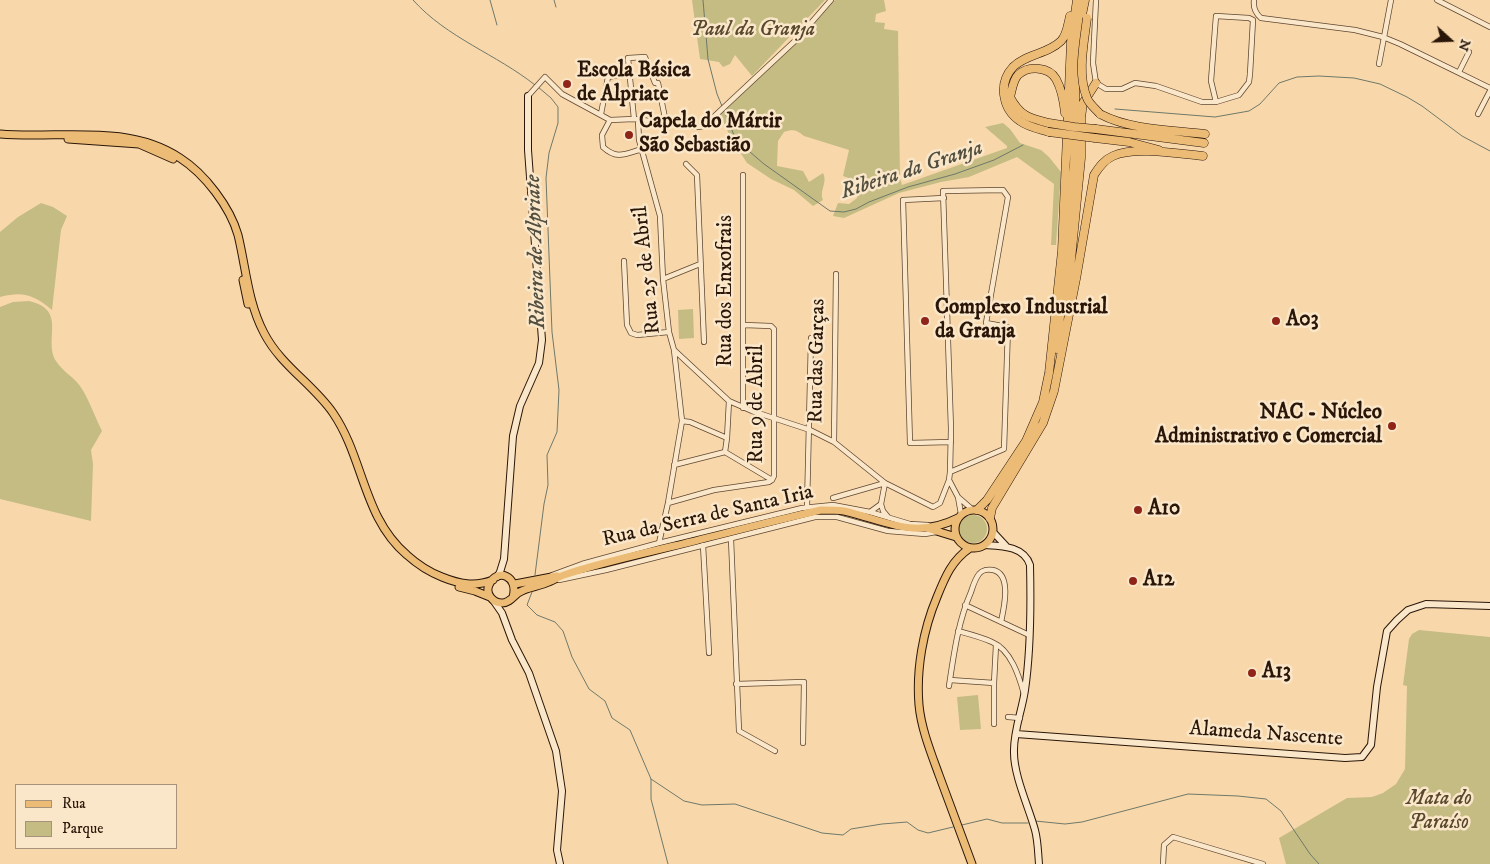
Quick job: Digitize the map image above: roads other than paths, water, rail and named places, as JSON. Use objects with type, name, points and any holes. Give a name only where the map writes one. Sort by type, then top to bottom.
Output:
[{"type":"highway","points":[[1076,0],[1062,40],[1047,50],[1013,67],[1006,76],[1004,98],[1008,109],[1027,125],[1049,132],[1129,142],[1166,153]]},
{"type":"highway","points":[[975,510],[987,500],[1026,442],[1043,402],[1049,373],[1061,261],[1071,42],[1076,0]]},
{"type":"highway","points":[[1032,444],[1052,389],[1056,361],[1074,166],[1076,44],[1085,0]]},
{"type":"highway","points":[[1067,153],[1064,108],[1056,80],[1046,70],[1039,68],[1030,69],[1018,75],[1013,84],[1010,97],[1016,108],[1024,116],[1049,123],[1074,128],[1205,138],[1113,121],[1100,114],[1087,99],[1082,78],[1083,51],[1090,0]]},
{"type":"highway","points":[[1061,352],[1081,158],[1081,118],[1083,103],[1096,83]]},
{"type":"highway","points":[[990,518],[992,508],[1044,424],[1054,391],[1094,175],[1101,164],[1113,156],[1129,152],[1203,156]]},
{"type":"main road","points":[[0,135],[79,134],[134,138],[158,146],[181,158],[207,180],[224,205],[237,233],[257,318],[264,334],[280,358],[324,402],[340,425],[369,502],[383,530],[412,560],[451,583],[475,590],[503,603],[525,589],[546,580]]},
{"type":"main road","points":[[515,584],[546,580],[610,562],[821,510],[842,511],[903,528],[935,529],[957,539],[970,548],[985,545],[993,532],[990,518],[986,514],[975,510],[935,529]]},
{"type":"main road","points":[[959,516],[955,524],[957,539],[955,559],[931,611],[921,653],[919,706],[933,758],[972,864]]},
{"type":"main road","points":[[955,559],[970,548]]},
{"type":"main road","points":[[451,583],[474,585],[502,576],[509,578],[515,584],[515,590],[511,599]]},
{"type":"main road","points":[[492,598],[488,588],[495,578]]},
{"type":"street","points":[[495,578],[500,572],[504,559],[513,436],[520,406],[539,362],[542,340],[528,150],[531,93],[546,78],[562,94],[610,120],[636,119],[698,127],[704,126],[797,38],[831,0]]},
{"type":"street","points":[[1096,0],[1093,63],[1096,83],[1106,89],[1122,89],[1135,83],[1156,86],[1202,102],[1216,102],[1239,95],[1249,82],[1253,20],[1249,18],[1216,16],[1211,81],[1216,102]]},
{"type":"street","points":[[1254,0],[1253,7],[1256,14],[1261,18],[1356,30],[1383,37],[1459,72],[1490,89],[1478,114]]},
{"type":"street","points":[[1379,64],[1392,0]]},
{"type":"street","points":[[1437,0],[1490,27]]},
{"type":"street","points":[[1459,72],[1469,52]]},
{"type":"street","name":"Rua 25 de Abril","points":[[666,123],[658,83],[655,83],[645,57],[628,58],[631,93],[639,140],[660,216],[662,279],[669,332],[674,350],[729,401],[744,408],[810,430],[834,442],[885,483],[932,507],[940,502],[949,480]]},
{"type":"street","points":[[601,114],[608,77],[629,73]]},
{"type":"street","points":[[604,96],[631,93]]},
{"type":"street","points":[[610,120],[602,135],[602,147],[610,154],[618,156],[642,149]]},
{"type":"street","points":[[686,164],[697,175],[704,342]]},
{"type":"street","name":"Rua dos Enxofrais","points":[[743,174],[744,408]]},
{"type":"street","points":[[950,472],[1004,449],[1008,327],[986,323],[1008,197],[1003,190],[944,191],[950,442],[949,480],[958,497],[975,510]]},
{"type":"street","points":[[944,198],[903,200],[903,210],[910,443],[950,442]]},
{"type":"street","points":[[624,261],[627,326],[631,333],[669,332]]},
{"type":"street","points":[[662,279],[700,264]]},
{"type":"street","name":"Rua das Garças","points":[[834,442],[836,274]]},
{"type":"street","name":"Rua 9 de Abril","points":[[744,325],[771,326],[774,329],[774,476],[772,480]]},
{"type":"street","points":[[807,507],[811,338]]},
{"type":"street","points":[[659,543],[682,422],[674,350]]},
{"type":"street","points":[[725,452],[729,401]]},
{"type":"street","points":[[682,422],[690,422],[727,438]]},
{"type":"street","points":[[674,465],[725,452],[772,480]]},
{"type":"street","points":[[668,503],[714,490],[772,480]]},
{"type":"street","points":[[833,498],[885,483],[881,504],[888,518]]},
{"type":"street","points":[[958,497],[959,516]]},
{"type":"street","points":[[870,512],[881,504]]},
{"type":"street","name":"Rua da Serra de Santa Iria","points":[[546,580],[582,564],[771,514],[807,507],[833,505],[870,512],[935,529]]},
{"type":"street","name":"Rua da Serra de Santa Iria","points":[[546,580],[703,546],[815,517],[837,517],[888,532],[925,534],[935,529]]},
{"type":"street","points":[[993,532],[1007,547]]},
{"type":"street","points":[[731,539],[739,731],[775,751]]},
{"type":"street","points":[[985,545],[1007,547],[1020,551],[1028,557],[1030,565],[1029,635],[1024,697],[1016,734],[1014,756],[1036,831],[1039,864]]},
{"type":"street","points":[[703,546],[710,653]]},
{"type":"street","points":[[504,559],[509,578]]},
{"type":"street","points":[[994,683],[950,683],[958,631],[965,606],[980,572],[988,570],[1000,572],[1005,580],[1004,607],[1001,622]]},
{"type":"street","points":[[492,598],[505,620],[512,640],[529,673],[556,752],[562,791],[557,850],[560,864]]},
{"type":"street","points":[[505,620],[506,608],[511,599]]},
{"type":"street","name":"Alameda Nascente","points":[[1016,734],[1345,758],[1362,757],[1371,745],[1376,687],[1387,631],[1408,610],[1426,604],[1490,606]]},
{"type":"street","points":[[965,606],[1029,635]]},
{"type":"street","points":[[958,631],[996,645],[1009,658],[1018,674],[1024,697]]},
{"type":"street","points":[[994,724],[996,645]]},
{"type":"street","points":[[736,684],[804,682],[803,743]]},
{"type":"street","points":[[1008,717],[1020,718]]},
{"type":"street","points":[[1163,864],[1164,845],[1171,837],[1263,864]]},
{"type":"waterway","name":"Ribeira de Alpriate","points":[[413,0],[441,25],[535,85]]},
{"type":"waterway","points":[[490,0],[497,25]]},
{"type":"waterway","points":[[554,0],[556,7]]},
{"type":"waterway","name":"Ribeira da Granja","points":[[703,0],[708,59],[717,94],[736,140],[764,164],[830,211],[844,212],[856,209],[908,187],[955,174],[994,160],[1023,145]]},
{"type":"waterway","name":"Ribeira da Granja","points":[[1115,109],[1215,117],[1249,111],[1260,104],[1279,83],[1297,77],[1354,78],[1380,84],[1407,97],[1462,136],[1490,151]]},
{"type":"waterway","name":"Ribeira de Alpriate","points":[[535,575],[548,485],[547,455],[557,432],[559,390],[552,332],[546,178],[549,153],[558,123],[558,107],[538,87]]},
{"type":"waterway","name":"Ribeira de Alpriate","points":[[532,592],[527,605],[537,615],[555,622],[563,631],[572,657],[589,689],[605,701],[612,718],[630,730],[651,779],[651,799],[668,864]]},
{"type":"waterway","points":[[651,779],[684,801],[702,805],[735,804],[822,833],[843,835],[851,829],[907,822],[918,830],[928,833],[953,827]]},
{"type":"waterway","points":[[1035,821],[1065,824],[1082,822],[1188,794],[1266,799],[1281,811],[1319,864]]},
{"type":"waterway","points":[[962,825],[987,819],[1002,823],[1028,823]]},
{"type":"place","name":"Escola Básica de Alpriate","points":[[567,84]]},
{"type":"place","name":"Capela do Mártir São Sebastião","points":[[629,135]]},
{"type":"place","name":"Complexo Industrial da Granja","points":[[925,321]]},
{"type":"place","name":"A03","points":[[1276,321]]},
{"type":"place","name":"NAC - Núcleo Administrativo e Comercial","points":[[1392,426]]},
{"type":"place","name":"A10","points":[[1138,510]]},
{"type":"place","name":"A12","points":[[1133,581]]},
{"type":"place","name":"A13","points":[[1252,673]]},
{"type":"park label","name":"Paul da Granja","points":[[753,31]]},
{"type":"park label","name":"Mata do Paraíso","points":[[1439,812]]}]
